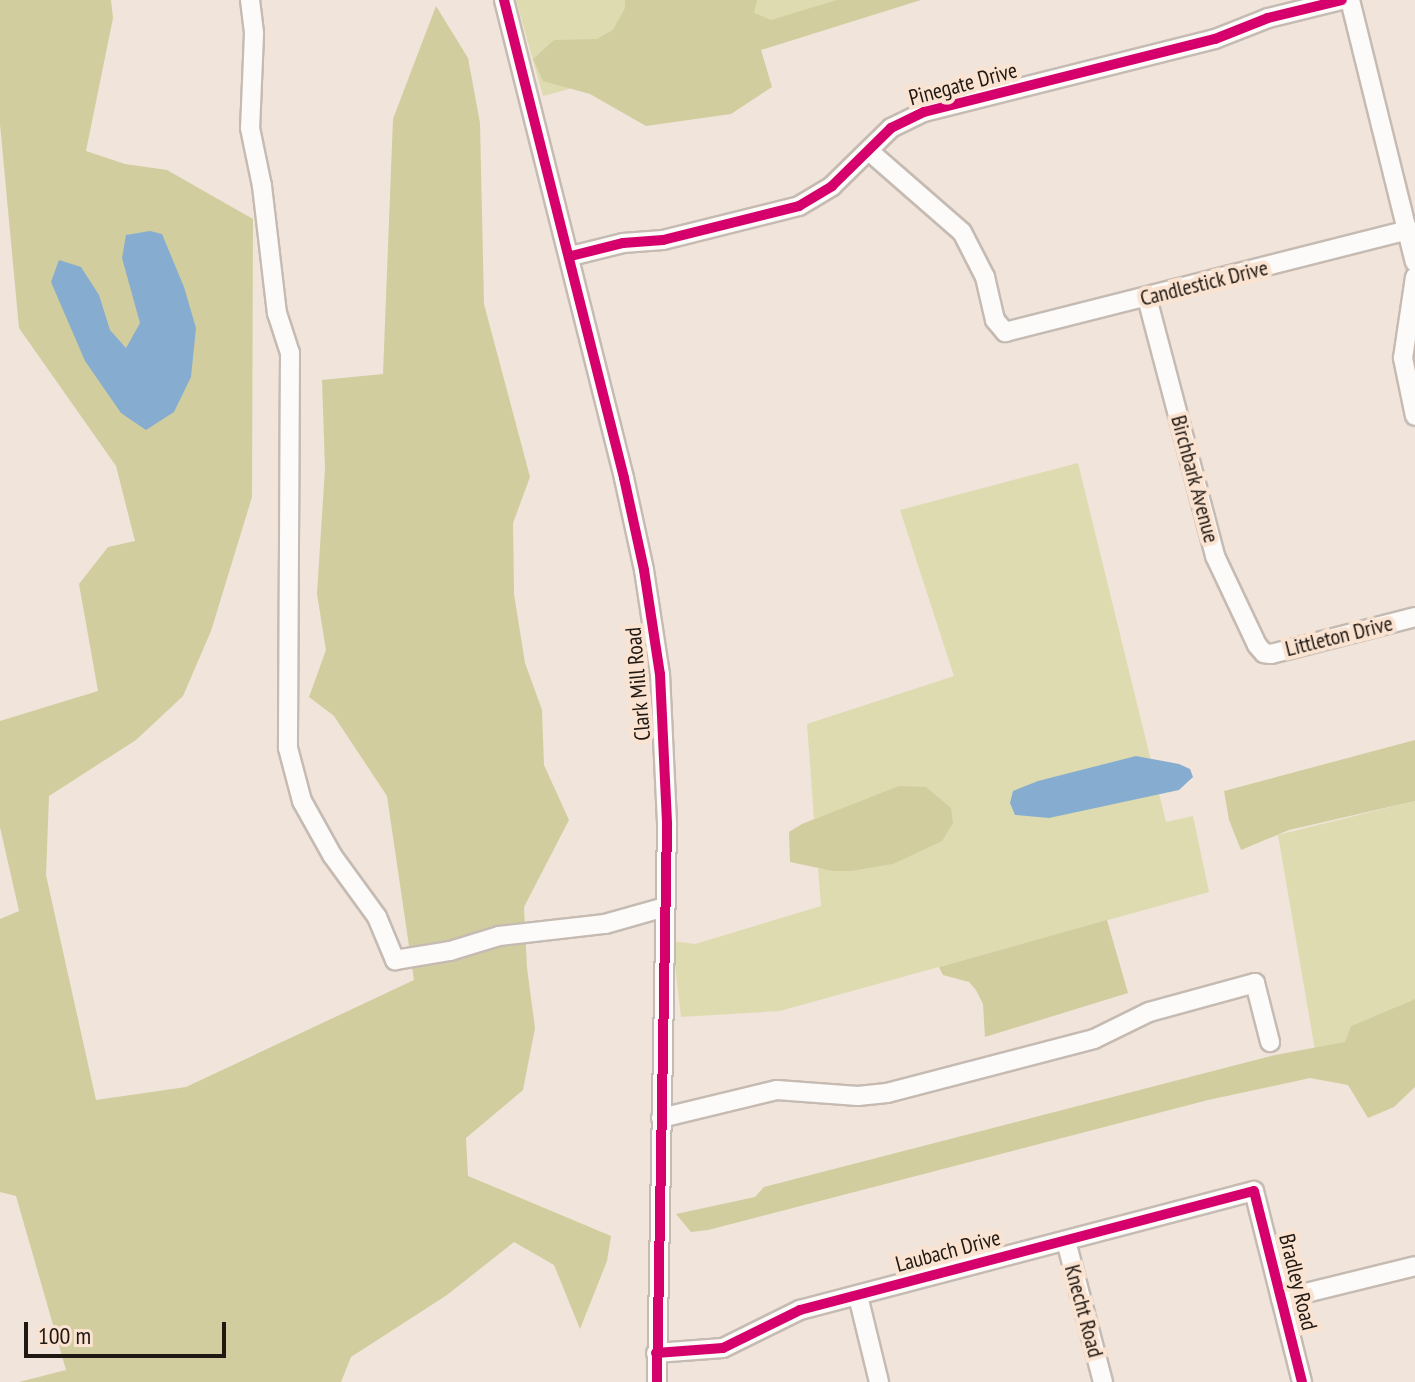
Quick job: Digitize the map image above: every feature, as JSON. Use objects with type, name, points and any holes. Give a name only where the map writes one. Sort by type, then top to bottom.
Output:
[{"type":"street","points":[[250,0],[254,34],[250,128],[262,186],[277,313],[290,353],[288,748],[302,801],[332,855],[377,917],[395,960],[450,951],[499,936],[605,924],[665,907]]},
{"type":"street","name":"Clark Mill Road","points":[[504,0],[571,256],[621,465],[654,627],[667,798],[657,1382]]},
{"type":"street","name":"Pinegate Drive","points":[[571,256],[623,243],[663,240],[799,206],[832,186],[891,128],[924,112],[1215,39],[1268,18],[1342,0]]},
{"type":"street","points":[[1350,0],[1415,262]]},
{"type":"street","name":"Candlestick Drive","points":[[869,151],[962,232],[985,277],[999,328],[1013,332],[1409,230]]},
{"type":"street","points":[[1415,277],[1403,358],[1415,416]]},
{"type":"street","name":"Birchbark Avenue","points":[[1147,298],[1215,556],[1264,653]]},
{"type":"street","name":"Littleton Drive","points":[[1264,653],[1415,617]]},
{"type":"street","points":[[661,1118],[777,1090],[858,1096],[887,1093],[1094,1039],[1149,1012],[1255,983],[1270,1042]]},
{"type":"street","name":"Laubach Drive","points":[[656,1353],[723,1348],[787,1315],[1254,1191]]},
{"type":"street","name":"Bradley Road","points":[[1254,1191],[1302,1382]]},
{"type":"street","name":"Knecht Road","points":[[1066,1241],[1103,1382]]},
{"type":"street","points":[[1281,1299],[1415,1266]]},
{"type":"street","points":[[858,1296],[879,1382]]},
{"type":"shaded area","points":[[0,0],[111,0],[113,18],[86,151],[125,164],[167,170],[253,219],[252,497],[211,631],[183,696],[136,740],[49,796],[46,875],[96,1100],[186,1087],[414,980],[387,796],[334,716],[309,697],[326,650],[317,594],[325,468],[322,380],[383,374],[393,119],[436,6],[468,58],[480,123],[484,304],[530,477],[513,523],[514,594],[525,663],[542,710],[544,765],[569,820],[524,907],[527,968],[535,1028],[523,1090],[466,1138],[468,1176],[611,1236],[607,1261],[580,1329],[554,1265],[514,1242],[447,1295],[351,1357],[341,1382],[19,1382],[66,1370],[16,1196],[0,1192],[0,919],[19,911],[0,827],[0,721],[98,691],[79,584],[108,547],[135,541],[116,466],[19,328],[0,124]]},
{"type":"shaded area","points":[[516,0],[900,0],[543,96]]},
{"type":"shaded area","points":[[625,0],[757,0],[754,13],[771,20],[837,0],[921,0],[761,50],[772,87],[731,114],[646,126],[590,94],[543,81],[533,59],[554,40],[597,39],[613,30],[625,8]]},
{"type":"shaded area","points":[[1078,463],[1166,822],[1193,816],[1209,892],[780,1011],[681,1017],[672,941],[695,944],[821,906],[818,868],[852,871],[892,864],[850,807],[814,819],[807,724],[954,676],[900,510]]},
{"type":"shaded area","points":[[1415,740],[1415,801],[1289,830],[1241,850],[1229,820],[1224,791]]},
{"type":"shaded area","points":[[899,786],[926,787],[951,808],[953,823],[942,841],[893,864],[852,871],[833,871],[790,862],[789,832]]},
{"type":"shaded area","points":[[1415,801],[1415,999],[1351,1026],[1343,1049],[1316,1056],[1278,835]]},
{"type":"shaded area","points":[[1107,920],[1128,993],[985,1037],[983,1004],[976,990],[969,982],[943,975],[939,967]]},
{"type":"shaded area","points":[[1415,999],[1415,1087],[1394,1107],[1368,1118],[1348,1085],[1310,1078],[1208,1100],[708,1230],[691,1232],[676,1214],[755,1197],[764,1187],[1275,1055],[1345,1042],[1351,1026]]},
{"type":"water","points":[[150,231],[162,234],[184,287],[196,328],[191,377],[174,412],[146,430],[121,413],[85,361],[51,282],[59,260],[81,267],[99,295],[110,330],[126,348],[140,323],[122,258],[126,235]]},
{"type":"water","points":[[1136,756],[1179,764],[1190,769],[1193,777],[1179,790],[1049,818],[1015,815],[1010,803],[1013,791],[1038,781]]},
{"type":"cycle path","points":[[504,0],[624,478],[644,570],[660,674],[667,825],[657,1382]]},
{"type":"cycle path","points":[[571,256],[623,243],[663,240],[799,206],[832,186],[891,128],[924,112],[1215,39],[1268,18],[1342,0]]},
{"type":"cycle path","points":[[656,1353],[723,1348],[800,1310],[1254,1191],[1302,1382]]}]
